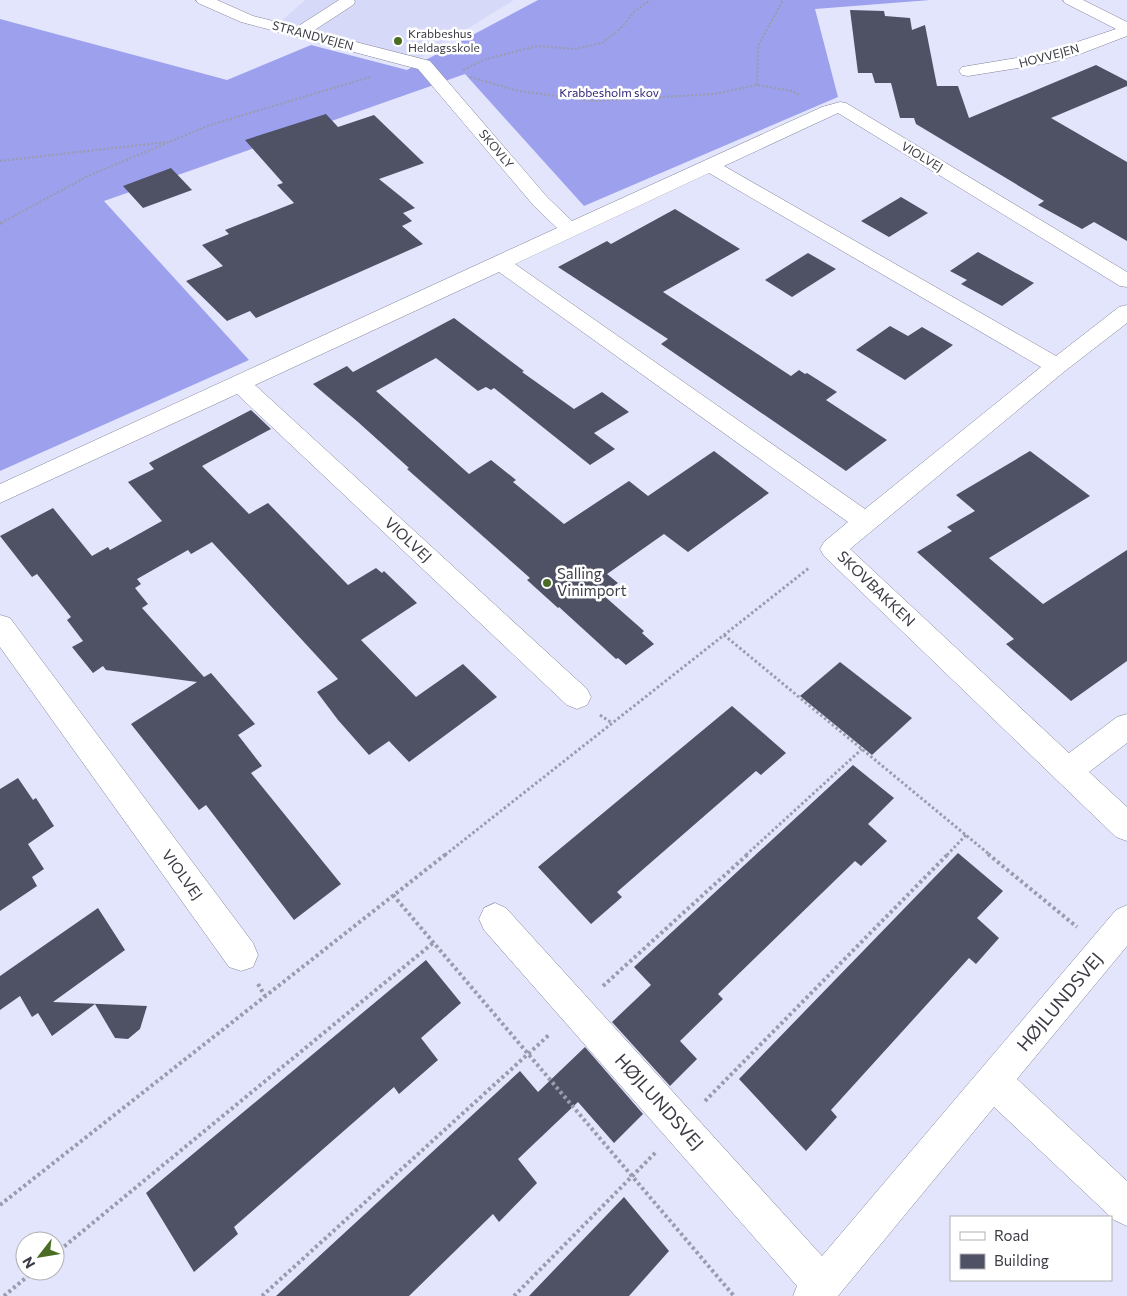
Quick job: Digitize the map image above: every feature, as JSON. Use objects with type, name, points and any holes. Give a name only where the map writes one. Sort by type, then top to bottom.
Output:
[{"type":"street","name":"STRANDVEJEN","points":[[204,0],[247,19],[424,65]]},
{"type":"street","name":"HOVVEJEN","points":[[1072,0],[1127,29]]},
{"type":"street","points":[[299,33],[347,2]]},
{"type":"street","name":"HOVVEJEN","points":[[968,71],[1044,59],[1074,50],[1127,29]]},
{"type":"street","name":"SKOVLY","points":[[424,65],[541,202],[570,230]]},
{"type":"street","name":"VIOLVEJ","points":[[828,111],[840,107],[1127,281]]},
{"type":"street","points":[[0,494],[828,111]]},
{"type":"street","points":[[709,165],[1057,366]]},
{"type":"street","points":[[500,263],[866,522]]},
{"type":"street","name":"SKOVBAKKEN","points":[[1127,312],[1057,366],[834,549],[1127,827]]},
{"type":"street","name":"VIOLVEJ","points":[[239,383],[578,697]]},
{"type":"street","name":"VIOLVEJ","points":[[0,626],[241,955]]},
{"type":"street","points":[[1067,771],[1127,726]]},
{"type":"street","name":"HØJLUNDSVEJ","points":[[496,919],[680,1127],[818,1291],[1127,922]]},
{"type":"street","points":[[994,1082],[1127,1207]]},
{"type":"path","points":[[455,73],[486,59],[537,46],[575,49],[602,43],[620,29],[634,12],[650,0]]},
{"type":"path","points":[[757,85],[758,46],[783,0]]},
{"type":"path","points":[[0,224],[88,176],[210,125],[386,71],[424,65],[519,90],[593,101],[714,94],[757,85],[792,91],[828,111]]},
{"type":"path","points":[[0,161],[170,142]]},
{"type":"path","points":[[0,1204],[834,549]]},
{"type":"path","points":[[724,635],[1104,949]]},
{"type":"path","points":[[514,1296],[966,835]]},
{"type":"path","points":[[393,896],[734,1296]]},
{"type":"path","points":[[65,1246],[433,943]]},
{"type":"path","points":[[4,1296],[22,1281]]},
{"type":"shaded area","name":"Krabbeshus Heldagsskole","points":[[305,0],[514,0],[418,59],[279,23]]},
{"type":"green space","name":"Krabbesholm skov","points":[[538,0],[930,0],[815,9],[838,97],[584,206],[465,74],[104,201],[249,360],[0,471],[0,19],[227,80],[311,45],[407,70]]},
{"type":"building","points":[[850,10],[884,11],[885,16],[910,18],[912,30],[925,25],[937,86],[958,86],[969,118],[1096,65],[1127,81],[1127,86],[1051,118],[1127,162],[1127,241],[1094,222],[1082,229],[1038,205],[1044,201],[916,124],[914,118],[900,118],[891,83],[875,83],[872,73],[858,73]]},
{"type":"building","points":[[326,114],[338,127],[374,115],[424,163],[379,179],[415,208],[403,213],[412,221],[402,226],[423,244],[256,318],[250,311],[227,321],[186,281],[223,266],[202,245],[229,234],[225,230],[294,203],[277,185],[283,183],[245,140]]},
{"type":"building","points":[[171,168],[192,190],[143,208],[123,186]]},
{"type":"building","points":[[901,197],[928,213],[889,237],[861,221]]},
{"type":"building","points":[[675,209],[740,249],[663,292],[791,376],[799,370],[837,392],[826,400],[887,440],[846,471],[661,344],[668,339],[558,267],[607,241],[611,244]]},
{"type":"building","points":[[978,252],[1034,283],[1002,306],[961,284],[967,280],[950,271]]},
{"type":"building","points":[[808,253],[836,269],[792,297],[765,280]]},
{"type":"building","points":[[454,318],[524,371],[522,372],[574,409],[602,392],[629,412],[594,433],[615,449],[590,465],[494,388],[491,390],[486,387],[478,391],[436,358],[376,391],[469,474],[491,460],[516,480],[513,482],[564,524],[629,481],[648,496],[714,451],[769,493],[688,552],[664,534],[607,574],[618,583],[602,594],[644,631],[642,633],[654,644],[626,665],[618,658],[616,659],[558,608],[527,580],[530,578],[407,469],[409,468],[358,422],[313,384],[347,366],[353,372]]},
{"type":"building","points":[[890,326],[908,336],[922,327],[953,345],[905,380],[856,350]]},
{"type":"building","points":[[251,410],[271,429],[202,466],[249,514],[268,503],[348,585],[376,568],[382,573],[384,571],[417,603],[361,640],[416,697],[463,664],[497,697],[409,762],[389,741],[369,755],[338,720],[317,692],[338,679],[212,542],[191,554],[188,550],[137,579],[141,584],[135,588],[148,604],[142,608],[204,677],[211,673],[255,724],[238,735],[262,766],[251,773],[341,884],[294,920],[206,805],[199,810],[131,724],[197,682],[106,670],[103,666],[93,673],[72,647],[83,641],[67,620],[71,617],[37,574],[32,577],[0,536],[53,508],[92,556],[108,547],[110,550],[162,521],[128,482],[154,469],[149,463]]},
{"type":"building","points":[[1030,451],[1090,496],[989,558],[1043,604],[1127,550],[1127,661],[1071,701],[1006,644],[1014,639],[917,552],[952,531],[947,527],[975,511],[956,495]]},
{"type":"building","points":[[840,662],[912,718],[872,755],[800,696]]},
{"type":"building","points":[[732,706],[786,753],[761,775],[756,771],[617,892],[622,897],[591,924],[538,867]]},
{"type":"building","points":[[853,765],[894,798],[868,824],[887,841],[861,866],[855,861],[718,994],[723,999],[680,1041],[697,1059],[670,1086],[612,1022],[651,985],[634,967]]},
{"type":"building","points":[[18,778],[33,800],[36,798],[54,826],[28,844],[44,869],[32,877],[37,886],[0,911],[0,789]]},
{"type":"building","points":[[958,853],[1003,891],[977,918],[999,938],[976,964],[969,958],[831,1110],[837,1117],[806,1151],[739,1079]]},
{"type":"building","points":[[98,908],[125,950],[53,1002],[147,1006],[140,1029],[128,1039],[115,1038],[95,1004],[52,1036],[38,1013],[32,1017],[20,996],[0,1010],[0,976]]},
{"type":"building","points":[[426,960],[461,1003],[421,1038],[438,1060],[399,1094],[394,1087],[234,1227],[238,1234],[194,1272],[146,1193]]},
{"type":"building","points":[[585,1047],[643,1114],[614,1143],[578,1102],[518,1159],[537,1183],[499,1222],[493,1214],[409,1296],[276,1296],[520,1071],[538,1092]]},
{"type":"building","points":[[624,1197],[669,1251],[629,1296],[529,1296]]},
{"type":"place","name":"Krabbeshus Heldagsskole","points":[[398,41]]},
{"type":"place","name":"Salling Vinimport","points":[[547,583]]}]
